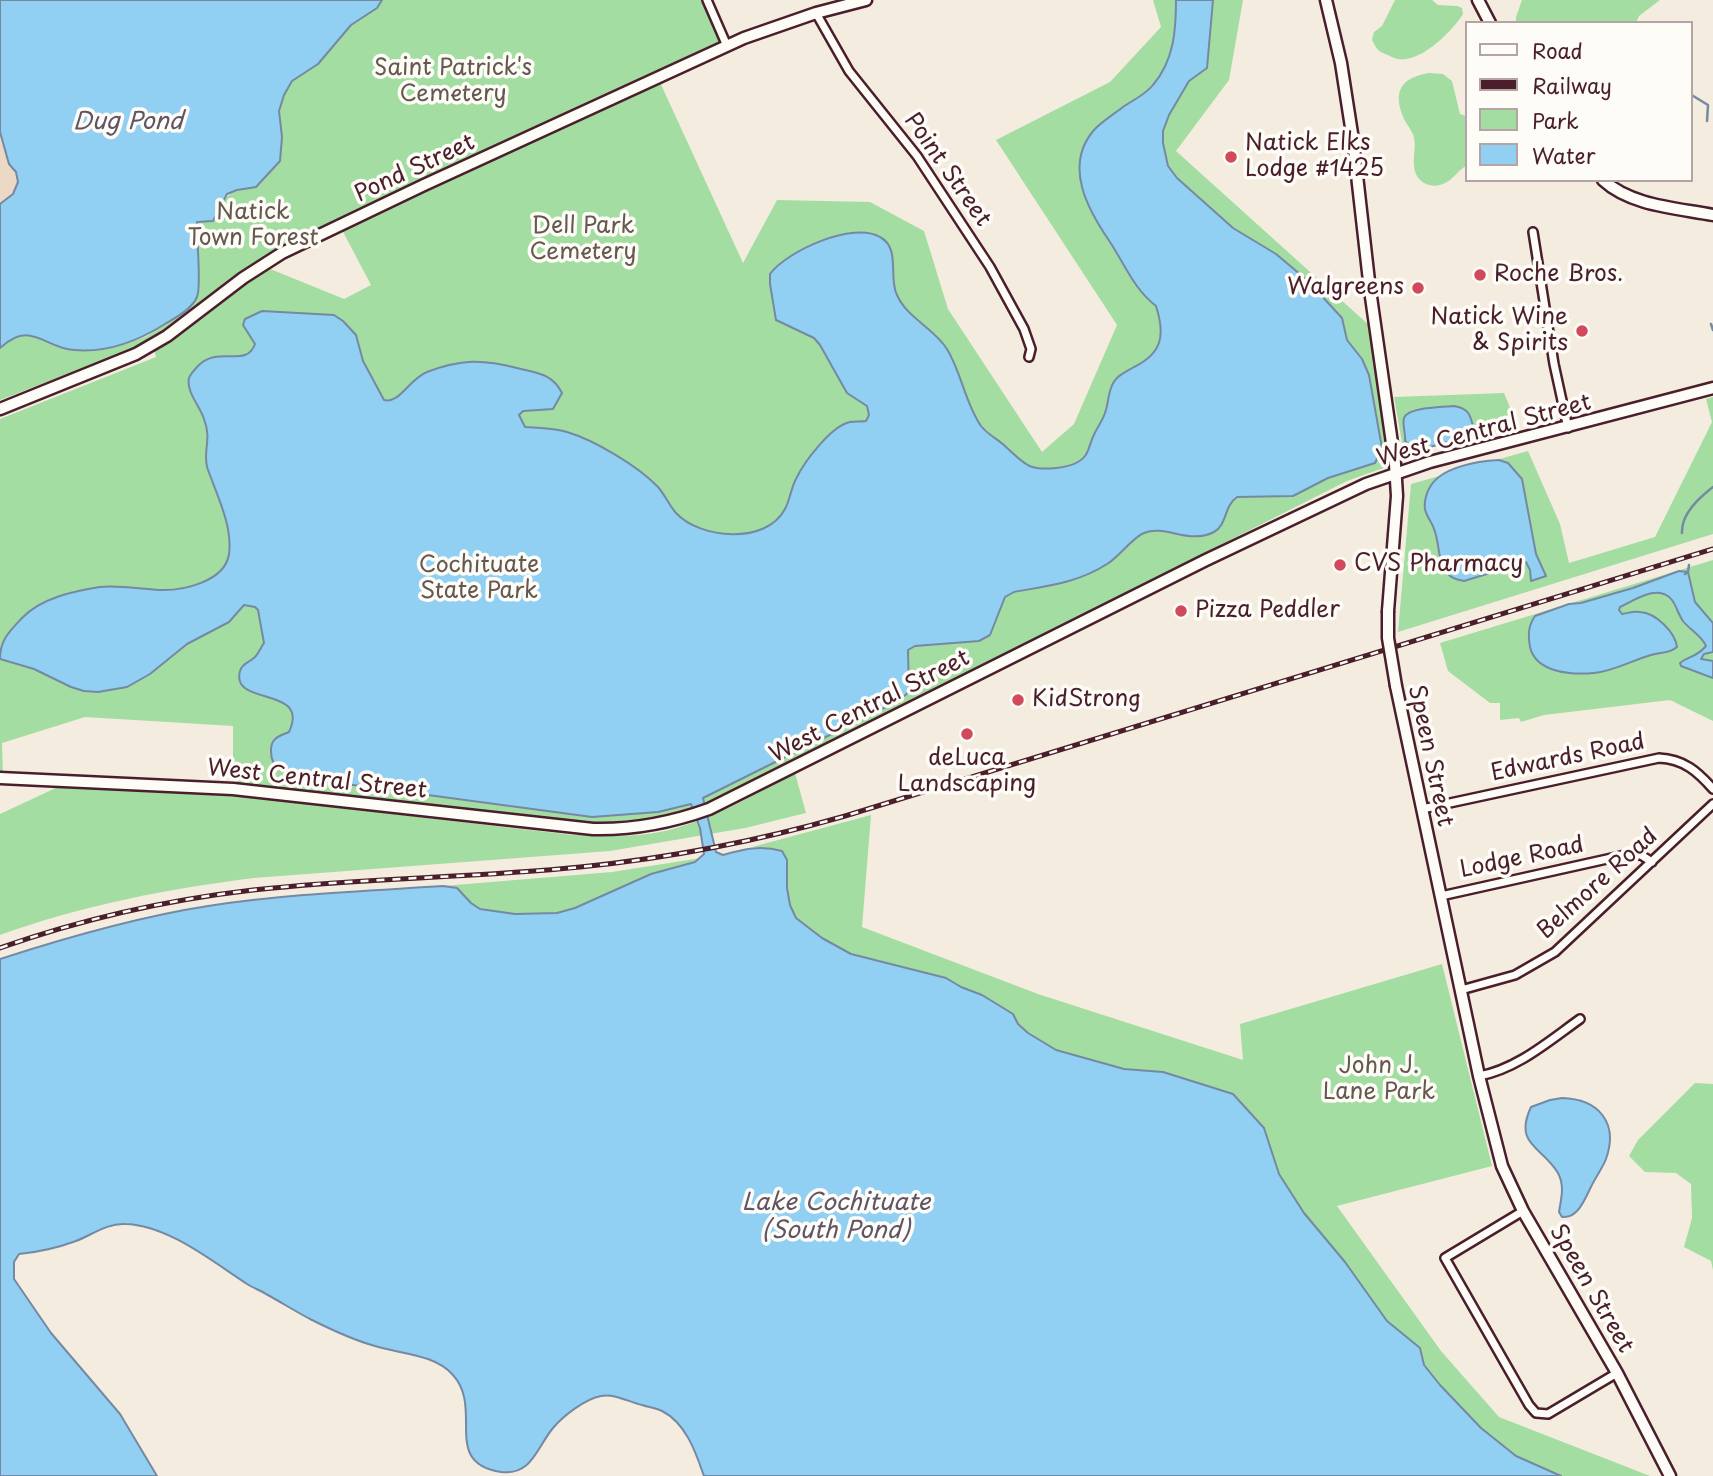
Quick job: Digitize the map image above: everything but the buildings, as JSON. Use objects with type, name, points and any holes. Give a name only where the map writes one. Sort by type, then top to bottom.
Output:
[{"type":"street","points":[[706,0],[727,46]]},
{"type":"street","name":"Speen Street","points":[[1326,0],[1340,55],[1353,140],[1396,473],[1388,638],[1479,1076],[1502,1166],[1523,1211],[1617,1373],[1670,1476]]},
{"type":"street","points":[[1478,0],[1489,21]]},
{"type":"street","name":"Pond Street","points":[[0,409],[116,362],[160,340],[243,278],[294,247],[727,46],[816,13],[861,1]]},
{"type":"street","name":"Point Street","points":[[816,13],[849,71],[917,156],[990,267],[1024,329],[1031,349],[1029,357]]},
{"type":"street","points":[[1606,182],[1632,197],[1713,215]]},
{"type":"street","points":[[1533,232],[1554,364],[1569,428]]},
{"type":"street","name":"West Central Street","points":[[0,778],[233,789],[593,830],[639,828],[669,822],[709,809],[1334,498],[1396,473],[1713,388]]},
{"type":"street","name":"Edwards Road","points":[[1422,809],[1659,758],[1689,766],[1713,789]]},
{"type":"street","name":"Belmore Road","points":[[1461,990],[1515,975],[1555,952],[1713,804]]},
{"type":"street","name":"Lodge Road","points":[[1441,896],[1625,855],[1641,855],[1652,862]]},
{"type":"street","points":[[1479,1076],[1510,1066],[1580,1019]]},
{"type":"street","points":[[1523,1211],[1445,1258],[1529,1405],[1536,1413],[1548,1414],[1617,1373]]},
{"type":"shaded area","points":[[0,132],[9,164],[16,172],[18,182],[13,194],[0,204]]},
{"type":"green space","name":"Cochituate State Park","points":[[382,0],[707,0],[727,46],[658,78],[743,263],[777,200],[870,202],[924,231],[948,309],[1042,452],[1074,424],[1117,325],[996,140],[1110,82],[1161,27],[1153,0],[1243,0],[1229,80],[1176,151],[1370,326],[1389,466],[1347,481],[751,782],[699,813],[612,830],[233,789],[233,726],[85,717],[2,743],[3,778],[0,778],[0,419],[156,357],[153,345],[71,381],[68,374],[0,400],[0,348],[15,336],[45,339],[62,348],[123,345],[147,336],[178,316],[198,284],[197,221],[213,221],[228,196],[256,187],[282,150],[279,111],[292,81],[318,64],[351,25],[377,8]],"holes":[[[340,226],[371,285],[344,299],[263,266]]]},
{"type":"green space","points":[[1395,0],[1432,0],[1438,5],[1462,8],[1463,14],[1432,47],[1411,58],[1401,59],[1380,52],[1372,40],[1374,32],[1382,26]]},
{"type":"green space","points":[[1522,0],[1660,0],[1639,16],[1637,21],[1516,21]]},
{"type":"green space","points":[[1443,74],[1452,81],[1460,114],[1464,115],[1464,167],[1444,184],[1432,186],[1422,182],[1415,172],[1414,138],[1400,109],[1401,87],[1419,75]]},
{"type":"green space","points":[[1504,393],[1518,427],[1404,454],[1394,397]]},
{"type":"green space","points":[[1713,397],[1713,534],[1398,632],[1411,484],[1528,451],[1560,524],[1569,563],[1655,537],[1712,422],[1706,399]]},
{"type":"green space","points":[[1713,560],[1713,721],[1670,700],[1544,715],[1521,722],[1519,718],[1500,720],[1500,703],[1490,703],[1448,671],[1440,643]]},
{"type":"green space","points":[[795,773],[806,813],[745,828],[610,851],[222,882],[94,907],[0,935],[0,814],[60,786],[248,797],[573,835],[628,836],[660,832],[695,822]]},
{"type":"green space","name":"John J. Lane Park","points":[[871,815],[862,927],[1038,994],[1243,1060],[1240,1024],[1442,964],[1492,1166],[1337,1206],[1441,1351],[1499,1417],[1650,1476],[1561,1476],[1516,1456],[1481,1428],[1424,1365],[1420,1348],[1387,1321],[1345,1262],[1304,1213],[1279,1174],[1264,1128],[1210,1087],[1163,1072],[1124,1069],[1056,1050],[1028,1033],[1018,1024],[1013,1014],[982,995],[946,978],[851,954],[822,938],[796,918],[787,888],[787,860],[770,848],[752,847]]},
{"type":"green space","points":[[701,858],[650,874],[585,904],[541,915],[483,909],[457,891],[443,886],[612,872]]},
{"type":"green space","points":[[1695,1083],[1713,1084],[1713,1270],[1711,1261],[1684,1247],[1692,1218],[1691,1184],[1676,1173],[1645,1172],[1629,1156],[1638,1140]]},
{"type":"water","name":"Dug Pond","points":[[0,0],[382,0],[377,8],[351,25],[318,64],[292,81],[279,111],[282,137],[280,161],[256,187],[227,194],[213,221],[197,222],[198,291],[191,305],[174,319],[133,340],[110,348],[74,350],[29,335],[11,340],[0,348],[0,204],[13,194],[18,182],[16,172],[9,164],[0,132]]},
{"type":"water","name":"Lake Cochituate (South Pond)","points":[[1176,0],[1213,0],[1207,68],[1189,81],[1163,131],[1168,166],[1177,178],[1233,228],[1276,254],[1307,280],[1342,318],[1347,340],[1362,359],[1369,375],[1382,448],[1375,463],[1328,478],[1293,496],[1237,497],[1218,529],[1205,535],[1186,536],[1160,531],[1144,533],[1112,561],[1085,576],[1014,592],[1005,597],[990,635],[979,641],[915,646],[908,650],[909,692],[898,701],[703,798],[716,852],[723,855],[759,848],[782,851],[787,860],[790,905],[796,918],[822,938],[851,954],[946,978],[982,995],[1013,1014],[1018,1024],[1028,1033],[1056,1050],[1124,1069],[1163,1072],[1233,1094],[1264,1128],[1279,1174],[1304,1213],[1345,1262],[1387,1321],[1420,1348],[1424,1365],[1440,1385],[1481,1428],[1516,1456],[1561,1476],[704,1476],[689,1439],[670,1416],[657,1409],[606,1395],[588,1401],[562,1418],[527,1465],[511,1472],[501,1472],[483,1467],[473,1458],[468,1446],[462,1389],[446,1368],[427,1359],[367,1344],[335,1331],[249,1285],[174,1238],[141,1226],[118,1224],[62,1246],[19,1254],[14,1262],[14,1279],[51,1333],[120,1414],[157,1476],[0,1476],[0,959],[77,935],[155,916],[208,906],[296,896],[443,886],[457,888],[480,909],[515,914],[557,913],[575,908],[651,874],[695,862],[704,854],[700,828],[691,804],[658,812],[592,817],[316,780],[280,770],[272,759],[271,746],[276,738],[289,732],[293,717],[289,708],[281,702],[247,689],[240,682],[241,668],[255,657],[264,643],[258,610],[255,607],[244,605],[229,622],[187,644],[150,674],[127,687],[98,692],[84,691],[34,669],[0,659],[9,632],[30,611],[48,600],[100,587],[179,589],[211,578],[226,564],[229,532],[207,467],[206,426],[189,383],[193,371],[215,357],[246,355],[251,351],[255,344],[243,325],[245,319],[262,311],[334,315],[343,321],[356,335],[363,361],[384,400],[400,395],[427,372],[461,363],[493,363],[537,373],[553,381],[562,393],[553,409],[523,411],[519,415],[525,427],[567,432],[615,455],[658,487],[676,513],[687,522],[716,533],[748,533],[776,521],[785,509],[800,472],[827,437],[850,422],[866,421],[869,415],[867,406],[847,393],[814,338],[776,320],[770,274],[791,256],[821,241],[854,233],[868,233],[880,237],[890,248],[895,288],[901,303],[947,349],[971,408],[984,429],[1023,462],[1033,467],[1047,469],[1072,465],[1088,452],[1104,416],[1115,380],[1151,356],[1161,334],[1156,306],[1136,284],[1087,202],[1082,188],[1080,158],[1094,130],[1146,92],[1160,75],[1170,55]]},
{"type":"water","points":[[1454,406],[1464,409],[1469,415],[1475,433],[1471,438],[1421,448],[1405,441],[1404,418],[1407,414],[1426,408]]},
{"type":"water","points":[[1499,460],[1508,463],[1522,479],[1536,554],[1546,576],[1531,581],[1526,562],[1464,581],[1456,579],[1449,575],[1442,565],[1436,535],[1425,509],[1427,492],[1435,480],[1451,470]]},
{"type":"water","points":[[1679,571],[1688,572],[1695,602],[1713,623],[1713,652],[1704,654],[1701,659],[1713,661],[1713,678],[1681,666],[1680,663],[1706,646],[1683,621],[1672,600],[1660,593],[1640,597],[1619,610],[1622,614],[1646,613],[1658,620],[1669,630],[1675,641],[1677,647],[1671,651],[1609,670],[1585,674],[1566,673],[1547,667],[1534,656],[1529,635],[1535,616],[1569,604],[1633,588]]},
{"type":"water","points":[[1562,1098],[1575,1099],[1595,1108],[1602,1115],[1610,1134],[1606,1159],[1584,1201],[1574,1214],[1562,1217],[1559,1212],[1562,1192],[1560,1178],[1552,1164],[1528,1138],[1526,1120],[1531,1107]]},
{"type":"waterway","points":[[1692,95],[1708,105],[1707,121]]},
{"type":"waterway","points":[[1711,324],[1713,330]]},
{"type":"waterway","points":[[1682,533],[1684,519],[1688,513],[1713,487]]},
{"type":"waterway","points":[[1685,574],[1689,565]]},
{"type":"railway","points":[[0,948],[93,920],[156,905],[221,894],[334,883],[580,867],[680,854],[780,833],[845,816],[1713,549]]},
{"type":"place","name":"Natick Elks Lodge #1425","points":[[1231,157]]},
{"type":"place","name":"Roche Bros.","points":[[1480,275]]},
{"type":"place","name":"Walgreens","points":[[1418,288]]},
{"type":"place","name":"Natick Wine & Spirits","points":[[1582,331]]},
{"type":"place","name":"CVS Pharmacy","points":[[1340,565]]},
{"type":"place","name":"Pizza Peddler","points":[[1181,611]]},
{"type":"place","name":"KidStrong","points":[[1018,700]]},
{"type":"place","name":"deLuca Landscaping","points":[[967,734]]},
{"type":"park label","name":"Saint Patrick's Cemetery","points":[[453,82]]},
{"type":"park label","name":"Natick Town Forest","points":[[253,226]]},
{"type":"park label","name":"Dell Park Cemetery","points":[[583,240]]}]
